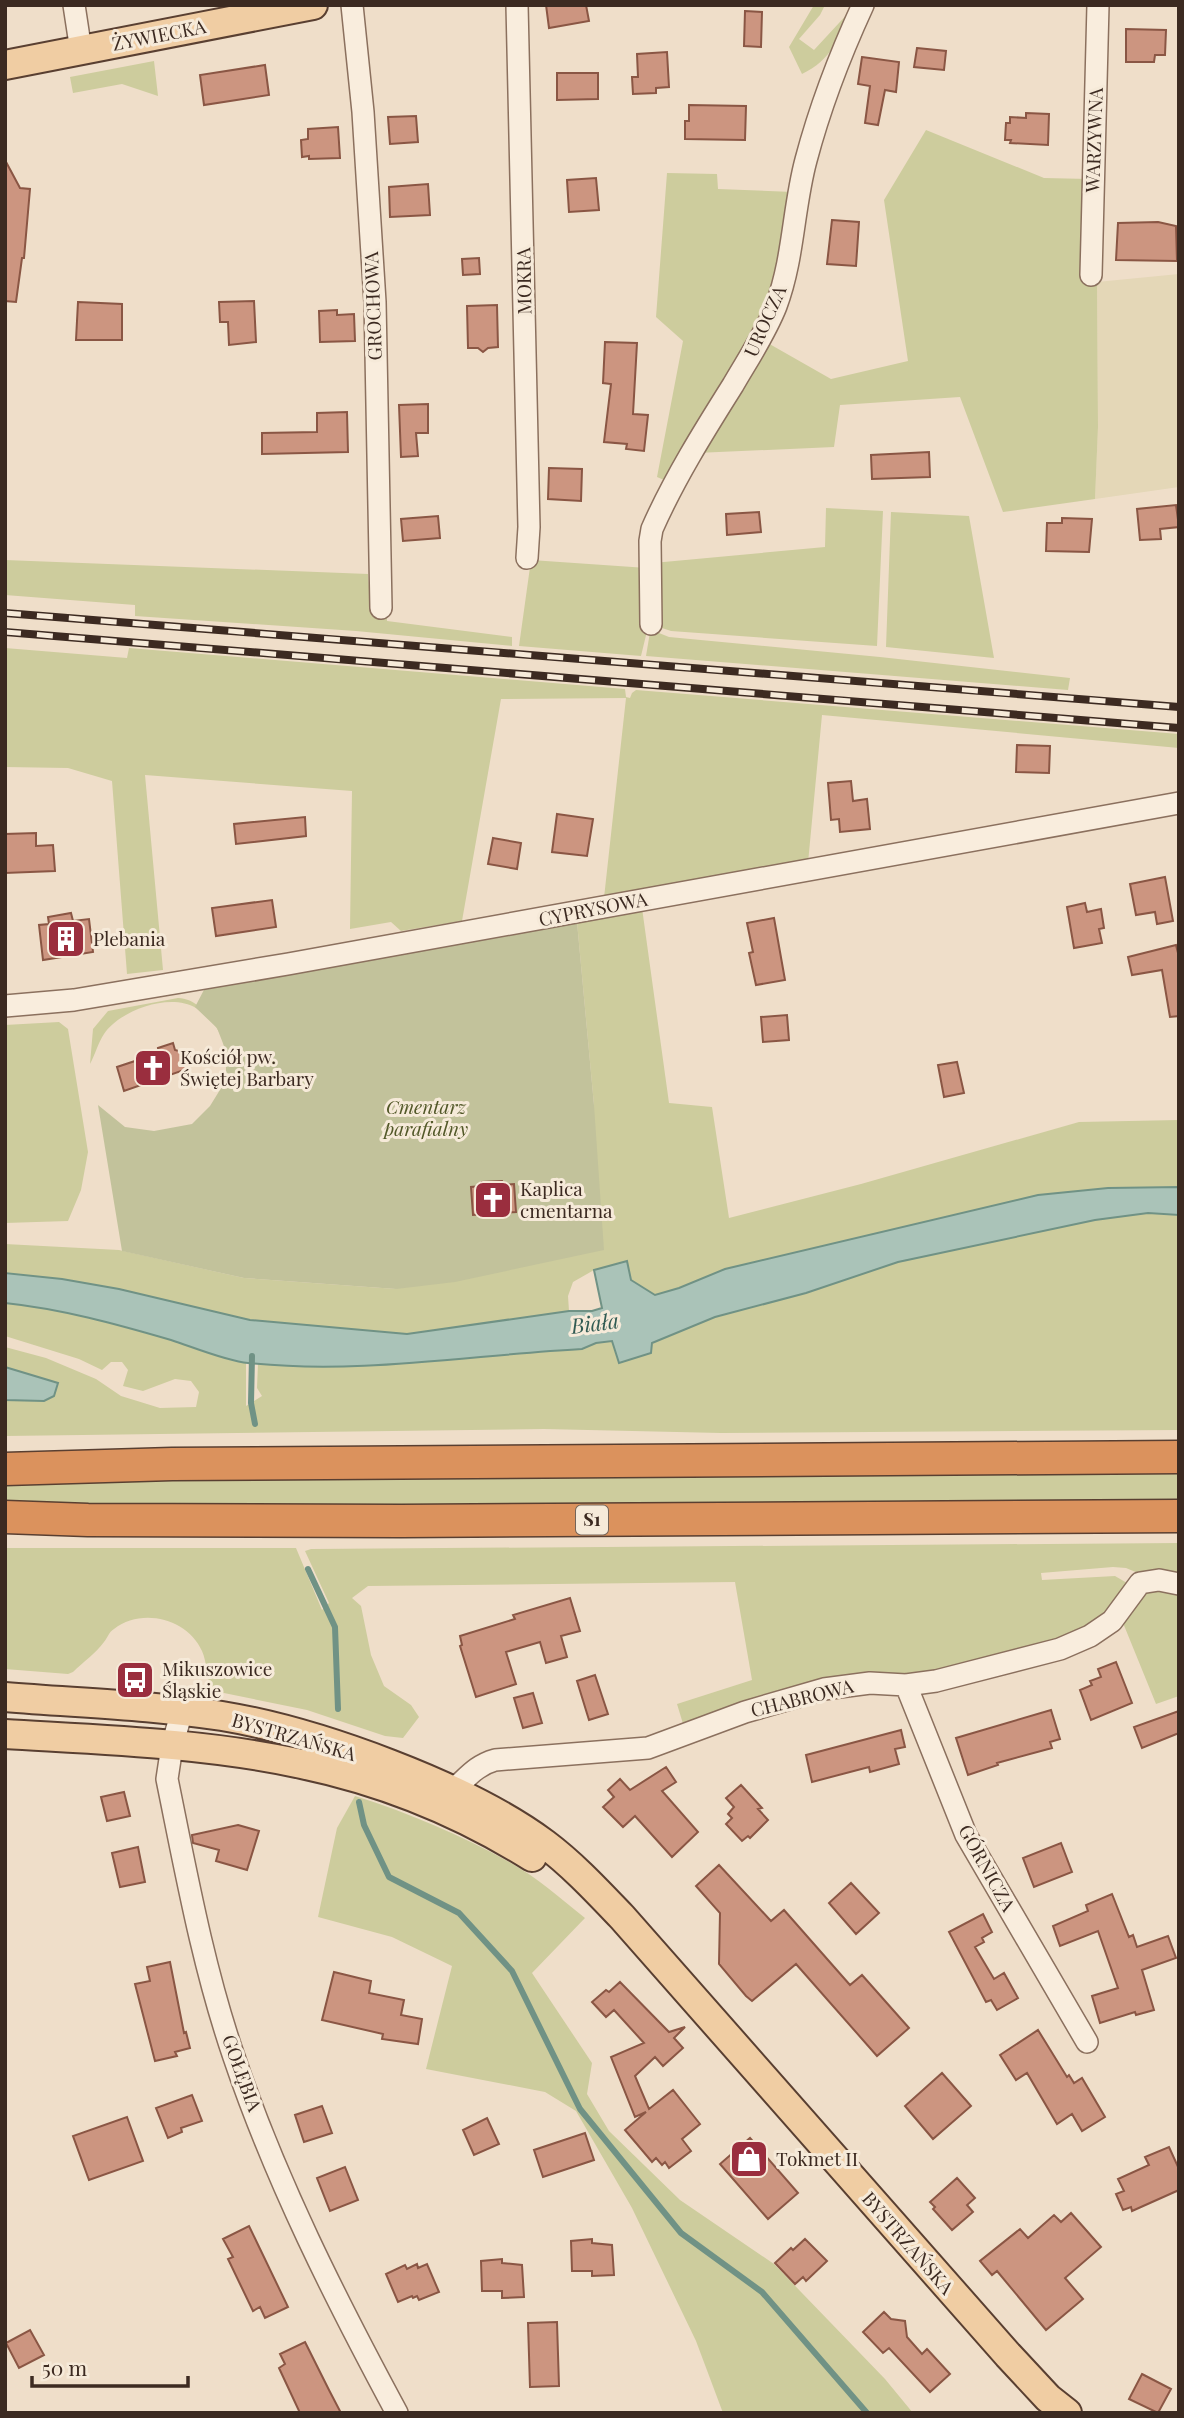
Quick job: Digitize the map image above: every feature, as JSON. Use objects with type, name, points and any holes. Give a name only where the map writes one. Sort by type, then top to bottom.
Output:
[{"type":"highway","points":[[5,1448],[113,1450],[172,1464]]},
{"type":"highway","points":[[5,1469],[172,1464],[1179,1457]]},
{"type":"highway","name":"S1","points":[[5,1517],[88,1520],[401,1521],[1179,1516]]},
{"type":"main road","name":"ŻYWIECKA","points":[[5,65],[313,5]]},
{"type":"main road","name":"BYSTRZAŃSKA","points":[[5,1697],[182,1711],[223,1717],[313,1739],[404,1771],[452,1792],[503,1817],[547,1846],[605,1900],[1034,2384],[1067,2413]]},
{"type":"main road","name":"BYSTRZAŃSKA","points":[[5,1734],[230,1752],[304,1764],[424,1801],[507,1842],[545,1866],[580,1891],[671,1974]]},
{"type":"street","points":[[74,5],[80,51]]},
{"type":"street","name":"GROCHOWA","points":[[352,5],[363,112],[375,302],[381,608]]},
{"type":"street","name":"MOKRA","points":[[517,5],[529,527],[527,558]]},
{"type":"street","name":"UROCZA","points":[[651,624],[652,529],[703,434],[761,338],[776,305],[792,246],[806,160],[830,85],[863,5]]},
{"type":"street","name":"WARZYWNA","points":[[1091,275],[1098,5]]},
{"type":"street","name":"CYPRYSOWA","points":[[5,1006],[74,1000],[276,966],[1179,803]]},
{"type":"street","name":"CHABROWA","points":[[452,1792],[477,1767],[495,1760],[648,1748],[745,1712],[824,1689],[870,1683],[906,1685],[971,1674],[1060,1649],[1090,1636],[1112,1621],[1140,1583],[1159,1580],[1179,1584]]},
{"type":"street","name":"GÓRNICZA","points":[[906,1685],[971,1846],[1087,2042]]},
{"type":"street","name":"GOŁĘBIA","points":[[182,1711],[172,1746],[167,1779],[211,1980],[234,2057],[292,2204],[397,2413]]},
{"type":"street","points":[[424,1801],[452,1792]]},
{"type":"shaded area","points":[[1179,274],[1179,487],[1095,499],[1098,427],[1097,282]]},
{"type":"green space","points":[[814,5],[825,5],[820,15],[799,39],[814,50],[851,10],[833,48],[820,62],[802,74],[789,47]]},
{"type":"green space","points":[[154,61],[158,96],[122,84],[73,93],[70,77]]},
{"type":"green space","points":[[926,130],[1044,178],[1089,179],[1097,282],[1098,427],[1095,499],[1003,512],[960,397],[840,405],[834,447],[696,453],[766,342],[831,379],[908,361],[884,200]]},
{"type":"green space","points":[[667,173],[717,174],[718,189],[793,192],[772,305],[671,483],[657,477],[683,341],[656,317]]},
{"type":"green space","points":[[826,508],[883,511],[877,646],[671,631],[659,627],[653,563],[825,547]]},
{"type":"green space","points":[[891,512],[969,516],[994,658],[886,647]]},
{"type":"green space","points":[[5,560],[368,574],[371,612],[387,616],[387,621],[512,637],[512,646],[356,631],[135,616],[135,605],[5,595]]},
{"type":"green space","points":[[531,560],[647,568],[648,627],[641,656],[519,646]]},
{"type":"green space","points":[[650,632],[669,637],[1070,678],[1068,690],[646,656]]},
{"type":"green space","points":[[5,648],[127,658],[129,648],[625,689],[626,697],[630,698],[636,690],[1179,734],[1179,748],[822,715],[808,863],[604,898],[626,698],[501,699],[462,921],[401,931],[391,922],[350,929],[352,791],[145,775],[163,970],[127,974],[112,781],[68,768],[5,767]]},
{"type":"green space","points":[[642,908],[669,1103],[712,1107],[729,1218],[861,1184],[1079,1122],[1179,1120],[1179,1187],[1108,1188],[1038,1195],[725,1269],[655,1295],[631,1280],[626,1261],[594,1270],[573,1282],[568,1296],[569,1311],[407,1334],[250,1320],[119,1289],[5,1273],[5,1244],[119,1250],[244,1278],[396,1289],[594,1105],[577,922]]},
{"type":"green space","name":"Cmentarz parafialny","points":[[577,922],[604,1250],[455,1282],[396,1289],[244,1278],[122,1251],[98,1105],[125,1127],[154,1131],[192,1124],[210,1106],[226,1080],[226,1051],[217,1028],[195,1007],[206,986]]},
{"type":"green space","points":[[178,998],[193,1002],[214,1021],[228,1027],[226,1080],[224,1046],[216,1027],[196,1008],[173,1002],[146,1006],[111,1025],[90,1064],[93,1029],[108,1011]]},
{"type":"green space","points":[[59,1022],[68,1029],[88,1152],[81,1190],[68,1221],[5,1223],[5,1025]]},
{"type":"green space","points":[[1148,1213],[1179,1215],[1179,1430],[721,1433],[544,1429],[5,1436],[5,1400],[44,1401],[57,1383],[5,1367],[5,1347],[46,1358],[96,1379],[121,1396],[160,1408],[196,1407],[199,1392],[191,1381],[175,1379],[143,1391],[123,1386],[128,1370],[122,1362],[111,1362],[102,1370],[79,1359],[5,1336],[5,1303],[97,1319],[246,1363],[246,1406],[262,1396],[257,1388],[258,1363],[339,1365],[420,1362],[582,1349],[596,1343],[612,1341],[618,1362],[652,1343],[715,1317],[806,1293],[898,1262],[1095,1220]]},
{"type":"green space","points":[[1179,1470],[1179,1503],[652,1507],[5,1504],[5,1483],[232,1476]]},
{"type":"green space","points":[[1179,1543],[1179,1575],[1163,1572],[1138,1573],[1113,1567],[1041,1573],[1042,1580],[1115,1576],[1127,1583],[1128,1587],[1105,1617],[1061,1643],[684,1727],[677,1704],[752,1680],[735,1582],[368,1586],[352,1598],[361,1606],[371,1655],[384,1686],[411,1705],[419,1717],[403,1738],[385,1736],[307,1710],[219,1692],[211,1687],[204,1655],[195,1640],[175,1624],[163,1620],[150,1618],[125,1622],[112,1630],[97,1650],[68,1674],[5,1669],[5,1548],[296,1548],[322,1610],[329,1603],[305,1551],[311,1549]]},
{"type":"green space","points":[[1151,1587],[1179,1592],[1179,1696],[1156,1704],[1121,1618]]},
{"type":"green space","points":[[355,1796],[434,1825],[511,1863],[531,1875],[585,1918],[532,1973],[592,2063],[587,2094],[609,2131],[680,2200],[774,2264],[885,2379],[913,2413],[723,2413],[696,2341],[632,2208],[576,2111],[545,2092],[426,2069],[452,1966],[392,1937],[318,1917],[337,1828]]},
{"type":"water","name":"Biała","points":[[1179,1187],[1179,1215],[1148,1213],[1095,1220],[898,1262],[806,1293],[715,1317],[652,1343],[651,1353],[619,1363],[612,1341],[596,1343],[582,1349],[415,1363],[331,1367],[248,1363],[230,1360],[130,1328],[47,1309],[5,1303],[5,1273],[119,1289],[250,1320],[407,1334],[602,1308],[594,1270],[627,1261],[631,1280],[655,1295],[725,1269],[1038,1195],[1108,1188]]},
{"type":"water","points":[[5,1367],[58,1383],[54,1396],[44,1401],[5,1400]]},
{"type":"building","points":[[546,5],[586,5],[589,21],[549,28]]},
{"type":"building","points":[[745,11],[762,12],[761,47],[744,46]]},
{"type":"building","points":[[1126,29],[1166,30],[1165,55],[1155,55],[1154,62],[1126,62]]},
{"type":"building","points":[[917,48],[946,51],[944,70],[914,67]]},
{"type":"building","points":[[667,52],[669,87],[656,88],[656,93],[633,94],[632,77],[638,77],[637,54]]},
{"type":"building","points":[[862,57],[899,62],[896,92],[885,90],[878,125],[865,123],[870,86],[858,84]]},
{"type":"building","points":[[265,65],[269,95],[204,105],[200,75]]},
{"type":"building","points":[[557,73],[598,73],[598,99],[557,100]]},
{"type":"building","points":[[689,105],[746,106],[745,140],[685,139],[685,121],[689,121]]},
{"type":"building","points":[[1026,113],[1049,114],[1048,145],[1010,143],[1011,140],[1005,140],[1006,123],[1010,123],[1010,117],[1026,118]]},
{"type":"building","points":[[416,116],[418,142],[390,144],[388,117]]},
{"type":"building","points":[[338,127],[340,158],[302,157],[301,140],[308,139],[308,129]]},
{"type":"building","points":[[5,160],[20,188],[30,189],[24,258],[16,302],[5,301]]},
{"type":"building","points":[[596,178],[599,210],[569,212],[567,180]]},
{"type":"building","points":[[428,184],[430,215],[390,217],[389,187]]},
{"type":"building","points":[[832,220],[859,222],[856,266],[827,264]]},
{"type":"building","points":[[1158,222],[1176,226],[1177,261],[1116,260],[1118,223]]},
{"type":"building","points":[[479,258],[480,274],[463,275],[462,259]]},
{"type":"building","points":[[254,301],[256,342],[229,345],[228,322],[220,322],[219,302]]},
{"type":"building","points":[[78,302],[122,304],[122,340],[76,340]]},
{"type":"building","points":[[497,305],[498,347],[488,348],[483,352],[478,348],[468,348],[467,306]]},
{"type":"building","points":[[337,310],[337,315],[354,314],[355,341],[320,342],[319,311]]},
{"type":"building","points":[[605,342],[637,343],[633,414],[648,415],[644,451],[626,449],[627,444],[604,442],[611,384],[603,383]]},
{"type":"building","points":[[428,404],[428,433],[416,433],[418,456],[401,457],[399,405]]},
{"type":"building","points":[[347,412],[348,452],[262,454],[262,433],[317,432],[317,413]]},
{"type":"building","points":[[929,452],[930,477],[872,479],[871,455]]},
{"type":"building","points":[[549,468],[582,469],[581,501],[548,499]]},
{"type":"building","points":[[1176,505],[1179,527],[1160,529],[1161,539],[1140,540],[1137,509]]},
{"type":"building","points":[[759,512],[761,532],[727,535],[726,514]]},
{"type":"building","points":[[438,516],[440,538],[403,541],[401,519]]},
{"type":"building","points":[[1062,518],[1092,519],[1089,552],[1046,551],[1047,523],[1062,523]]},
{"type":"building","points":[[1017,745],[1050,746],[1049,773],[1016,772]]},
{"type":"building","points":[[851,781],[853,801],[867,799],[870,829],[840,832],[839,819],[831,820],[828,783]]},
{"type":"building","points":[[557,814],[593,819],[587,856],[552,852]]},
{"type":"building","points":[[305,817],[306,836],[236,844],[234,824]]},
{"type":"building","points":[[36,833],[36,846],[53,845],[55,871],[5,873],[5,834]]},
{"type":"building","points":[[493,838],[521,843],[517,869],[488,864]]},
{"type":"building","points":[[1165,877],[1173,921],[1157,924],[1155,912],[1136,915],[1130,884]]},
{"type":"building","points":[[272,900],[276,927],[216,936],[212,908]]},
{"type":"building","points":[[1085,903],[1087,912],[1101,909],[1104,928],[1099,929],[1102,943],[1074,948],[1067,907]]},
{"type":"building","name":"Plebania","points":[[71,913],[73,921],[89,919],[93,952],[43,960],[39,925],[49,924],[48,917]]},
{"type":"building","points":[[774,918],[785,980],[756,985],[749,953],[753,952],[747,923]]},
{"type":"building","points":[[1176,945],[1179,957],[1179,1016],[1170,1017],[1162,970],[1132,975],[1128,957]]},
{"type":"building","points":[[787,1015],[789,1040],[763,1042],[761,1017]]},
{"type":"building","name":"Kościół pw. Świętej Barbary","points":[[173,1043],[175,1050],[189,1054],[191,1063],[187,1069],[124,1091],[117,1067],[159,1053],[158,1048]]},
{"type":"building","points":[[957,1062],[964,1093],[944,1097],[938,1065]]},
{"type":"building","name":"Kaplica cmentarna","points":[[502,1181],[503,1185],[514,1184],[516,1212],[473,1215],[471,1187],[482,1186],[482,1182]]},
{"type":"building","points":[[570,1598],[580,1631],[561,1636],[567,1657],[546,1663],[540,1642],[506,1652],[516,1684],[476,1697],[460,1646],[460,1636],[515,1619],[513,1615]]},
{"type":"building","points":[[1116,1662],[1132,1703],[1091,1720],[1080,1690],[1092,1685],[1090,1681],[1101,1677],[1098,1669]]},
{"type":"building","points":[[595,1675],[608,1714],[589,1720],[577,1681]]},
{"type":"building","points":[[533,1693],[542,1723],[523,1728],[514,1698]]},
{"type":"building","points":[[1051,1710],[1060,1739],[1050,1742],[1052,1748],[997,1763],[998,1765],[968,1775],[956,1738]]},
{"type":"building","points":[[1179,1711],[1179,1733],[1142,1748],[1134,1727]]},
{"type":"building","points":[[901,1730],[905,1747],[895,1749],[899,1764],[870,1772],[869,1767],[812,1782],[806,1755]]},
{"type":"building","points":[[666,1767],[676,1782],[662,1791],[698,1832],[672,1857],[635,1816],[623,1827],[603,1807],[614,1797],[608,1790],[620,1779],[630,1790]]},
{"type":"building","points":[[741,1785],[762,1808],[758,1809],[768,1820],[750,1838],[748,1836],[742,1841],[726,1824],[732,1818],[728,1814],[734,1807],[726,1798]]},
{"type":"building","points":[[124,1792],[130,1816],[107,1821],[101,1797]]},
{"type":"building","points":[[238,1825],[259,1831],[247,1870],[216,1861],[219,1850],[193,1843],[192,1835]]},
{"type":"building","points":[[1061,1843],[1072,1872],[1034,1887],[1023,1858]]},
{"type":"building","points":[[138,1847],[145,1882],[120,1887],[112,1853]]},
{"type":"building","points":[[719,1865],[771,1921],[784,1910],[850,1985],[862,1975],[909,2028],[877,2056],[796,1964],[752,2001],[746,1996],[719,1964],[720,1913],[696,1886]]},
{"type":"building","points":[[851,1883],[879,1913],[856,1934],[829,1903]]},
{"type":"building","points":[[1112,1894],[1129,1937],[1133,1935],[1137,1947],[1168,1936],[1176,1958],[1142,1970],[1154,2010],[1136,2015],[1135,2012],[1100,2023],[1092,1996],[1118,1988],[1098,1931],[1060,1946],[1053,1926],[1088,1911],[1086,1905]]},
{"type":"building","points":[[983,1914],[992,1932],[982,1938],[984,1942],[975,1947],[994,1979],[1004,1973],[1018,1998],[997,2010],[991,2000],[986,2002],[949,1932]]},
{"type":"building","points":[[170,1962],[184,2033],[186,2032],[190,2048],[175,2052],[177,2056],[155,2061],[135,1984],[150,1981],[147,1967]]},
{"type":"building","points":[[334,1972],[371,1981],[369,1993],[404,2000],[401,2015],[422,2019],[418,2044],[382,2039],[383,2034],[322,2020]]},
{"type":"building","points":[[620,1982],[669,2032],[685,2027],[674,2038],[683,2048],[663,2066],[655,2057],[635,2076],[649,2109],[673,2090],[700,2124],[682,2139],[691,2151],[669,2168],[665,2162],[662,2165],[656,2158],[652,2162],[625,2130],[646,2112],[635,2117],[611,2057],[644,2043],[614,2010],[606,2017],[592,2002]]},
{"type":"building","points":[[1038,2030],[1067,2077],[1069,2075],[1074,2083],[1082,2078],[1105,2117],[1082,2131],[1072,2114],[1057,2124],[1027,2073],[1016,2080],[1000,2055]]},
{"type":"building","points":[[942,2073],[971,2106],[933,2139],[905,2106]]},
{"type":"building","points":[[192,2095],[202,2121],[181,2128],[182,2132],[168,2138],[156,2108]]},
{"type":"building","points":[[322,2106],[332,2133],[304,2142],[295,2115]]},
{"type":"building","points":[[127,2117],[143,2161],[89,2180],[73,2136]]},
{"type":"building","points":[[487,2118],[499,2144],[474,2155],[463,2130]]},
{"type":"building","points":[[585,2133],[594,2160],[543,2177],[534,2150]]},
{"type":"building","points":[[750,2138],[798,2193],[768,2219],[720,2164]]},
{"type":"building","points":[[1169,2147],[1179,2169],[1179,2190],[1132,2211],[1131,2207],[1123,2210],[1116,2194],[1124,2191],[1118,2179],[1149,2165],[1145,2157]]},
{"type":"building","points":[[345,2167],[358,2200],[330,2211],[317,2178]]},
{"type":"building","points":[[957,2178],[975,2198],[967,2205],[973,2212],[952,2230],[930,2202]]},
{"type":"building","points":[[1071,2213],[1101,2247],[1065,2278],[1083,2299],[1046,2330],[997,2271],[992,2275],[980,2261],[1020,2229],[1028,2238],[1054,2215],[1061,2222]]},
{"type":"building","points":[[249,2226],[288,2307],[265,2318],[260,2307],[253,2311],[228,2259],[233,2257],[223,2239]]},
{"type":"building","points":[[592,2239],[592,2243],[612,2245],[614,2275],[592,2276],[592,2271],[572,2271],[571,2241]]},
{"type":"building","points":[[805,2239],[827,2261],[806,2281],[803,2277],[795,2284],[775,2263]]},
{"type":"building","points":[[502,2259],[502,2263],[522,2265],[524,2297],[502,2298],[502,2291],[482,2291],[481,2261]]},
{"type":"building","points":[[417,2264],[418,2268],[427,2264],[439,2292],[419,2300],[417,2296],[412,2296],[398,2302],[386,2274],[405,2265],[407,2269]]},
{"type":"building","points":[[884,2312],[891,2319],[905,2321],[907,2337],[922,2354],[927,2349],[950,2374],[930,2392],[889,2348],[883,2353],[863,2332]]},
{"type":"building","points":[[557,2322],[559,2386],[530,2387],[528,2323]]},
{"type":"building","points":[[30,2330],[44,2355],[19,2368],[6,2343]]},
{"type":"building","points":[[305,2342],[341,2413],[300,2413],[279,2368],[285,2364],[280,2354]]},
{"type":"building","points":[[1142,2374],[1171,2389],[1158,2413],[1129,2399]]},
{"type":"waterway","points":[[252,1356],[251,1403],[255,1424]]},
{"type":"waterway","points":[[308,1569],[335,1627],[338,1709]]},
{"type":"waterway","points":[[359,1802],[364,1825],[389,1877],[459,1913],[512,1971],[580,2109],[681,2233],[762,2292],[867,2413]]},
{"type":"railway","points":[[5,613],[1179,707]]},
{"type":"railway","points":[[5,632],[1179,728]]},
{"type":"place","name":"Plebania","points":[[66,939]]},
{"type":"place","name":"Kościół pw. Świętej Barbary","points":[[153,1068]]},
{"type":"place","name":"Kaplica cmentarna","points":[[493,1200]]},
{"type":"place","name":"Mikuszowice Śląskie","points":[[135,1680]]},
{"type":"place","name":"Tokmet II","points":[[749,2159]]}]
